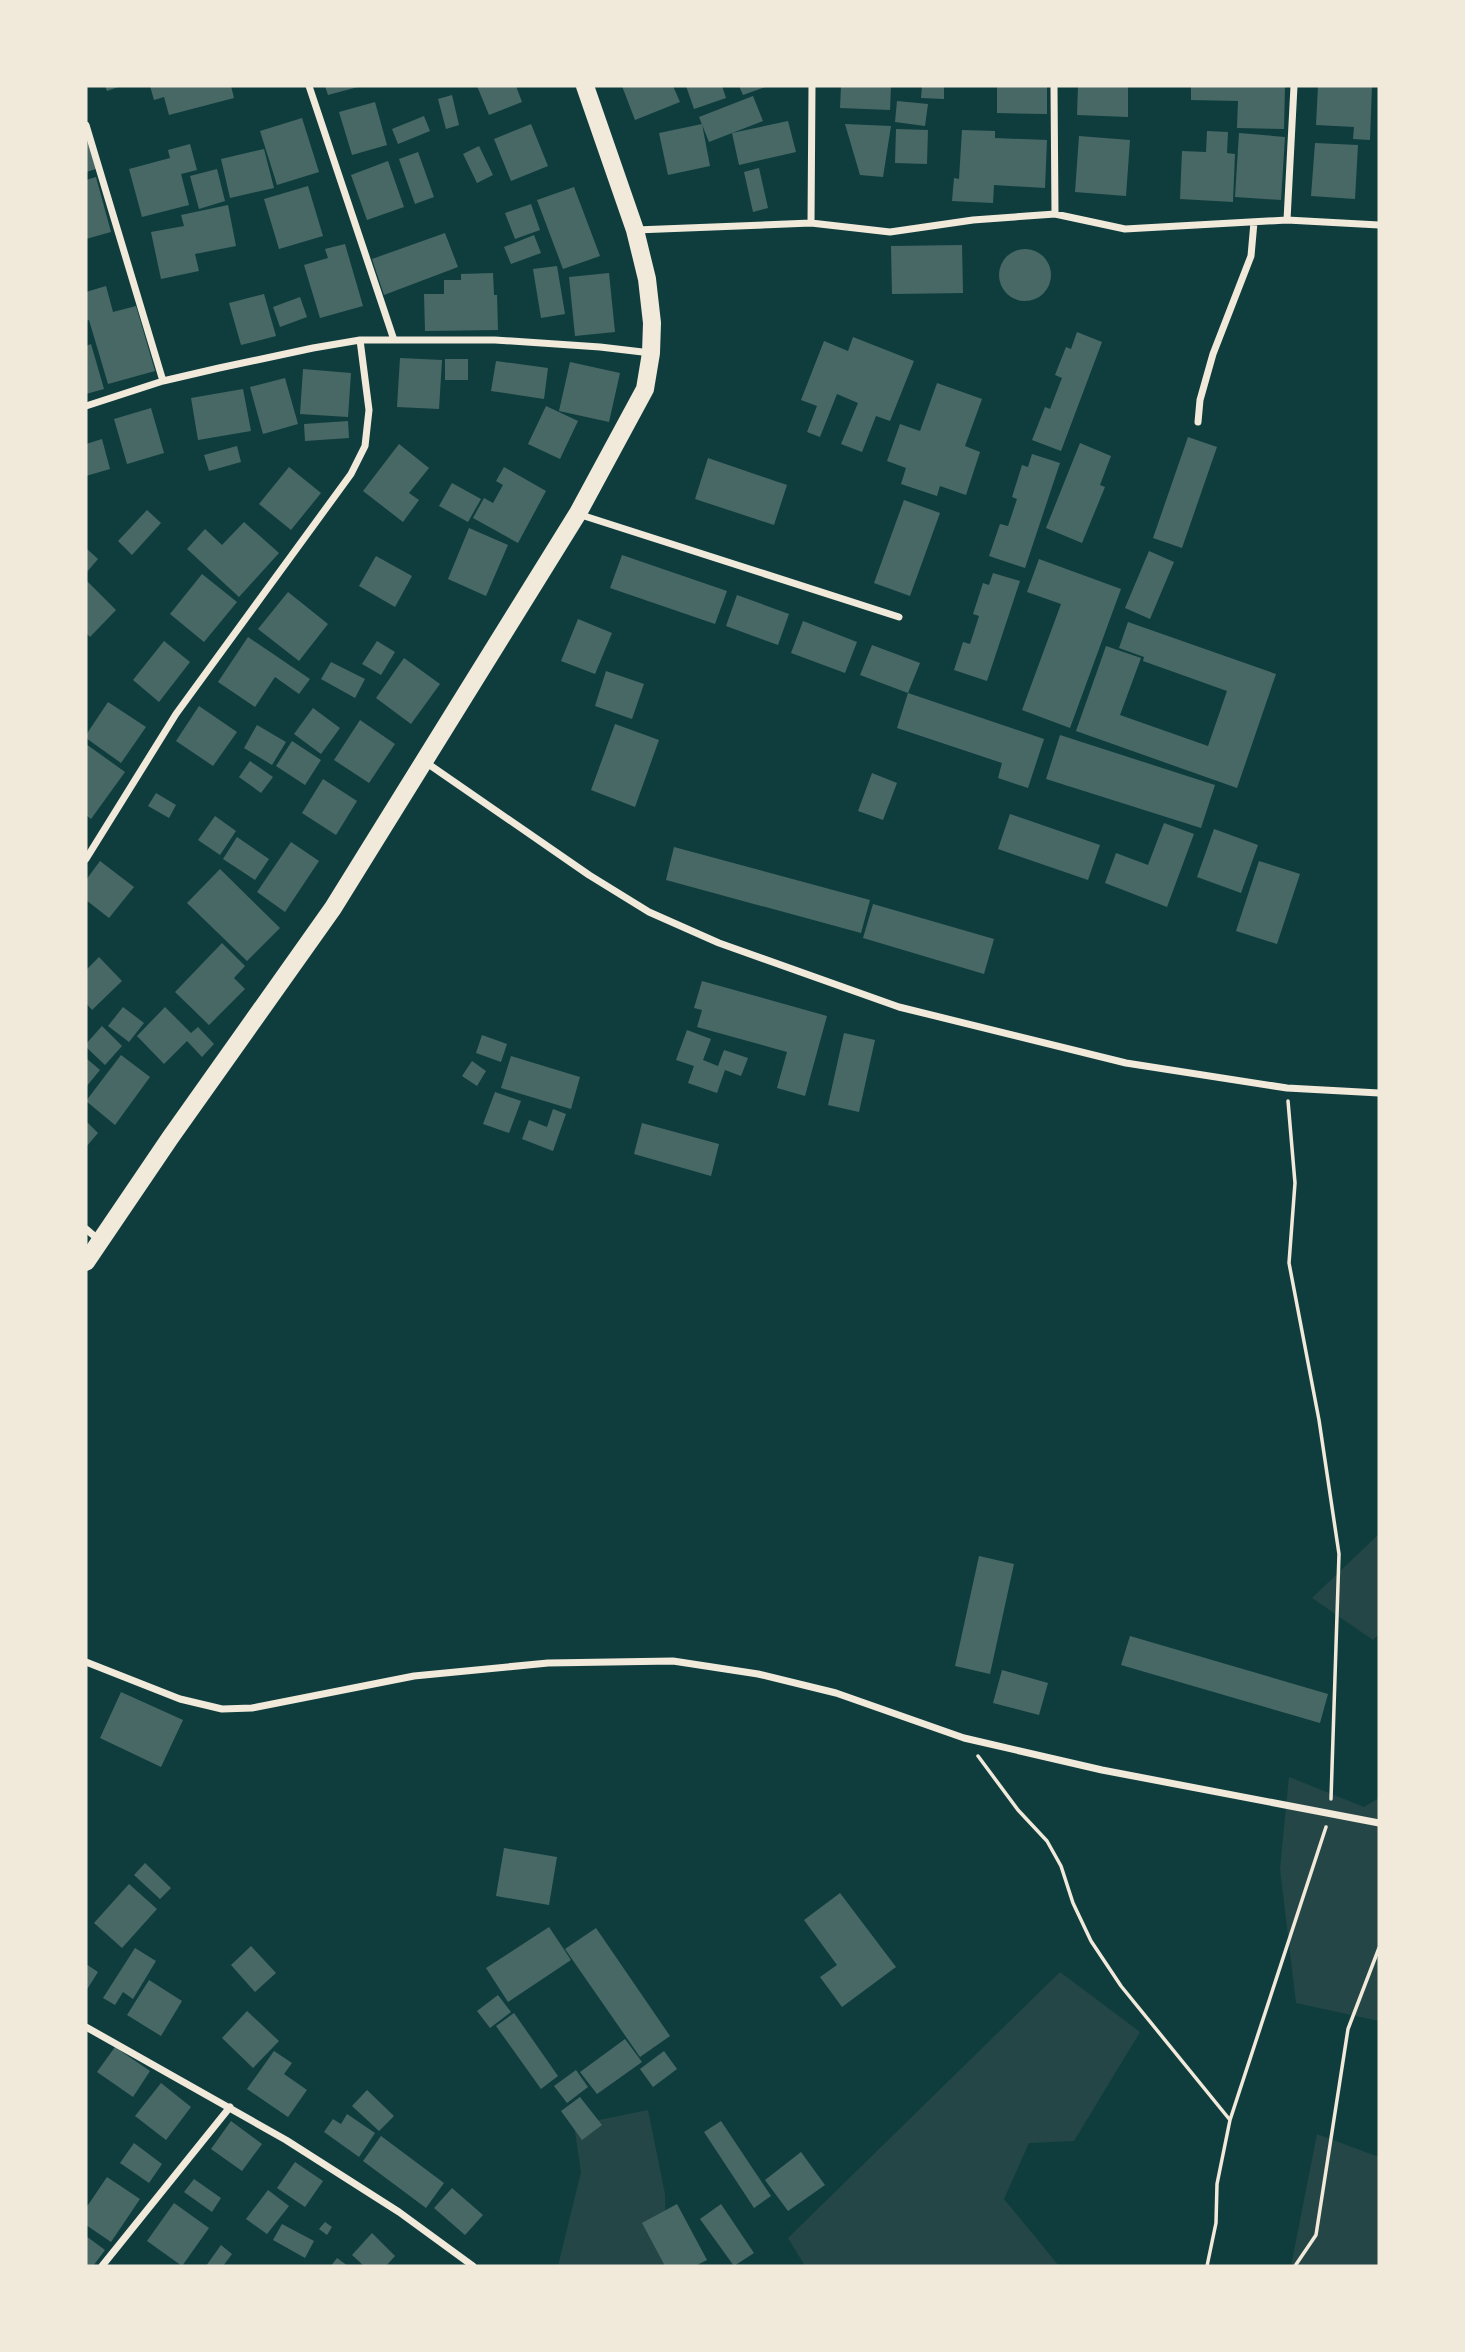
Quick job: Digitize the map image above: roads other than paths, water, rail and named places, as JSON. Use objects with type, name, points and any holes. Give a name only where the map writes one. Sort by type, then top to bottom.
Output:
[{"type":"highway","points":[[86,1262],[93,1235],[333,908],[578,513],[645,389],[651,353],[652,323],[648,279],[635,230],[585,86]]},
{"type":"street","points":[[309,86],[394,340]]},
{"type":"street","points":[[811,223],[812,86]]},
{"type":"street","points":[[1054,86],[1055,214]]},
{"type":"street","points":[[1287,220],[1294,86]]},
{"type":"street","points":[[86,125],[163,381]]},
{"type":"street","points":[[635,230],[811,223],[890,232],[1018,215],[1055,214],[1125,229],[1287,220],[1379,225]]},
{"type":"street","points":[[1198,422],[1200,400],[1213,354],[1251,256],[1254,222]]},
{"type":"street","points":[[86,859],[176,714],[351,474],[365,446],[369,410],[360,340]]},
{"type":"street","points":[[86,406],[163,381],[286,353],[360,340],[540,342],[651,353]]},
{"type":"street","points":[[578,513],[899,617]]},
{"type":"street","points":[[423,761],[589,876],[649,912],[719,943],[900,1007],[1126,1063],[1287,1088],[1379,1093]]},
{"type":"street","points":[[86,1662],[128,1681],[180,1699],[222,1709],[252,1708],[414,1676],[548,1663],[673,1661],[758,1674],[836,1693],[964,1738],[1102,1770],[1379,1823]]},
{"type":"street","points":[[86,2027],[286,2140],[399,2212],[473,2266]]},
{"type":"street","points":[[102,2266],[230,2107]]}]
